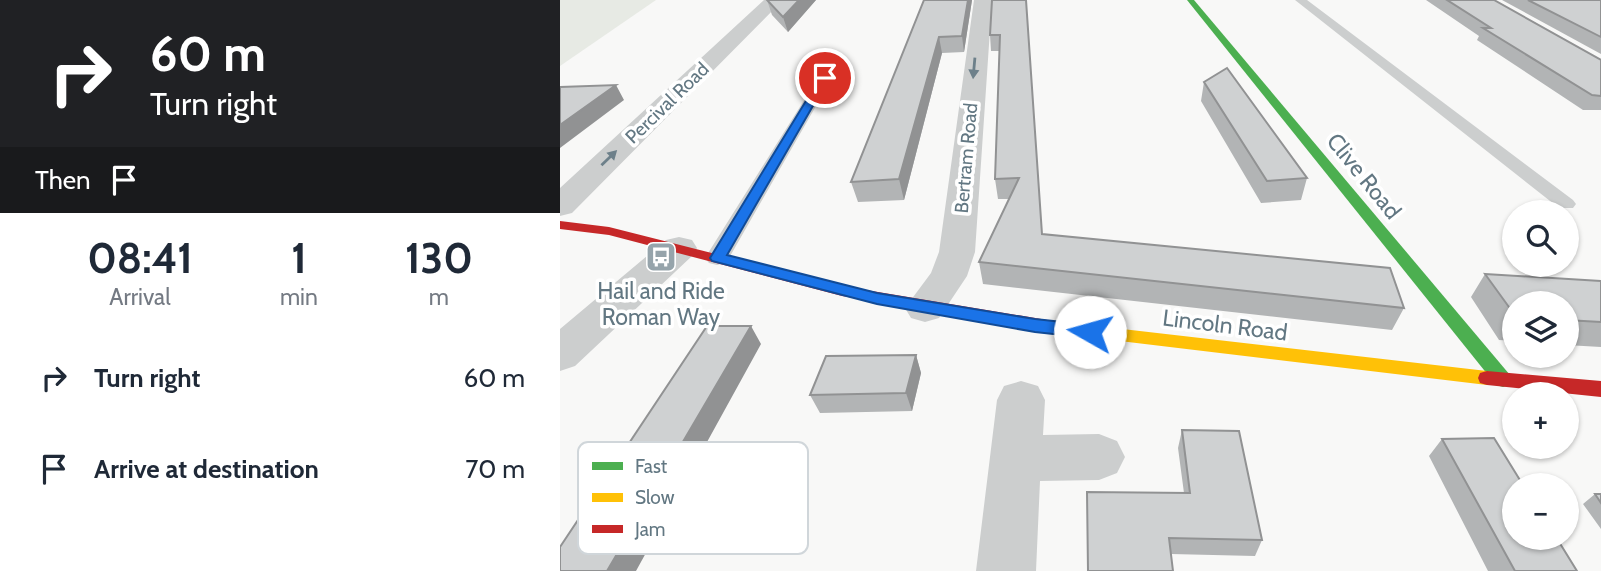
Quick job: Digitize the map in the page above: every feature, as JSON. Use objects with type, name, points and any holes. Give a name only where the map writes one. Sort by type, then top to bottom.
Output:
[{"type":"street","name":"Percival Road","points":[[560,206],[774,0]]},
{"type":"street","name":"Bertram Road","points":[[925,308],[948,276],[957,252],[983,0]]},
{"type":"street","name":"Clive Road","points":[[1190,0],[1503,380]]},
{"type":"street","name":"Lincoln Road","points":[[560,225],[610,231],[842,291],[925,308],[1035,325],[1601,389]]},
{"type":"street","points":[[560,354],[679,248]]},
{"type":"street","points":[[1006,571],[1021,400]]},
{"type":"street","points":[[1016,458],[1098,457]]},
{"type":"lane","points":[[1300,0],[1561,200]]},
{"type":"lane","points":[[718,258],[825,78]]},
{"type":"shaded area","points":[[560,0],[656,0],[560,66]]},
{"type":"building","points":[[767,0],[799,0],[783,17]]},
{"type":"building","points":[[924,0],[968,0],[962,36],[939,37],[899,179],[851,182]]},
{"type":"building","points":[[992,0],[1026,0],[1042,234],[1390,268],[1404,308],[979,262],[1019,178],[995,179],[1000,35],[990,35]]},
{"type":"building","points":[[1447,0],[1494,0],[1601,60],[1601,96],[1592,95],[1483,28],[1491,28]]},
{"type":"building","points":[[1528,0],[1601,0],[1601,37]]},
{"type":"building","points":[[1227,68],[1307,178],[1267,181],[1204,82]]},
{"type":"building","points":[[616,85],[560,125],[560,87]]},
{"type":"building","points":[[1485,274],[1601,281],[1601,322],[1579,321],[1579,291],[1502,291],[1502,297]]},
{"type":"building","points":[[707,326],[751,326],[683,442],[630,442]]},
{"type":"building","points":[[916,355],[906,393],[810,395],[826,356]]},
{"type":"building","points":[[1182,430],[1239,431],[1262,540],[1169,538],[1173,571],[1088,571],[1087,492],[1190,493]]},
{"type":"building","points":[[1494,438],[1502,451],[1502,459],[1507,459],[1516,473],[1502,473],[1502,547],[1442,439]]},
{"type":"building","points":[[578,520],[578,554],[617,554],[607,571],[560,571],[560,547]]},
{"type":"building","points":[[1503,550],[1564,550],[1577,571],[1515,571]]},
{"type":"traffic: fast","points":[[1190,0],[1503,380]]},
{"type":"traffic: slow","points":[[1053,327],[1487,378]]},
{"type":"traffic: jam","points":[[560,225],[609,231],[842,291],[1053,327]]},
{"type":"traffic: jam","points":[[1487,378],[1601,389]]},
{"type":"place","name":"Hail and Ride Roman Way","points":[[661,257]]},
{"type":"route","points":[[825,78],[718,258],[842,291],[925,308],[1090,332]]}]
